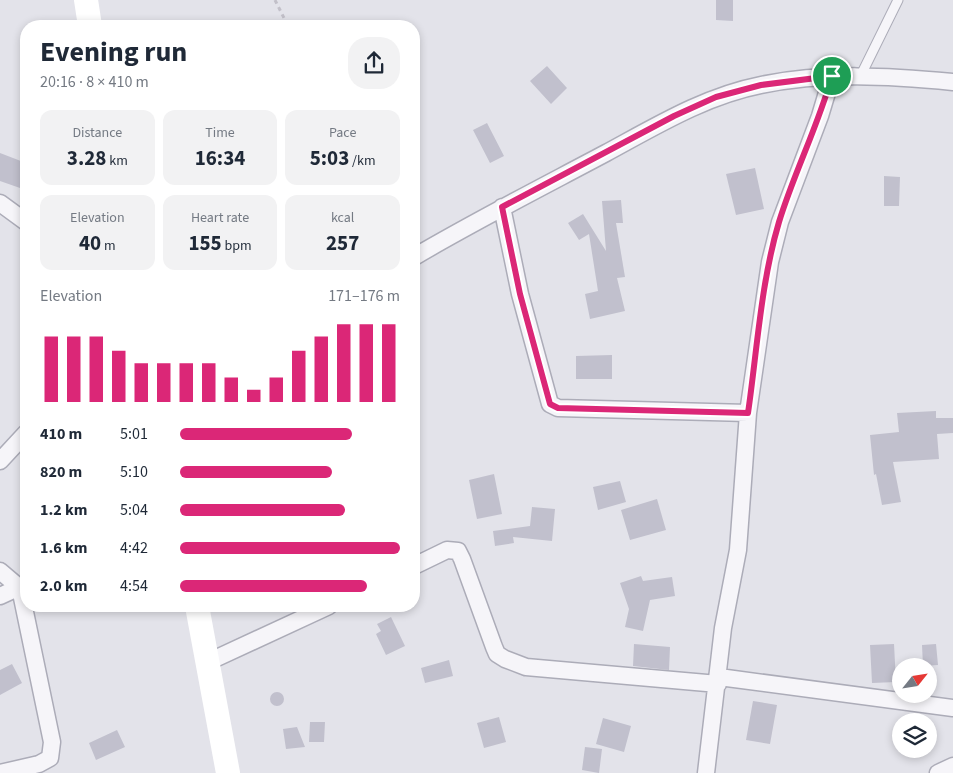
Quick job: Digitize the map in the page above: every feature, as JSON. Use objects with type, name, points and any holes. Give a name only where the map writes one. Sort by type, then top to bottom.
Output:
[{"type":"main road","points":[[86,0],[89,20]]},
{"type":"main road","points":[[198,612],[228,773]]},
{"type":"street","points":[[706,773],[723,628],[738,550],[748,413],[770,262],[780,222],[820,116],[832,76]]},
{"type":"street","points":[[420,254],[502,207],[674,116],[716,97],[761,85],[832,76],[953,82]]},
{"type":"street","points":[[0,203],[20,218]]},
{"type":"street","points":[[502,207],[520,294],[550,404],[558,408],[748,413]]},
{"type":"street","points":[[0,461],[20,439]]},
{"type":"street","points":[[420,563],[447,550],[458,551],[497,654],[505,659],[526,666],[571,672],[718,681],[953,708]]},
{"type":"street","points":[[0,571],[20,584]]},
{"type":"street","points":[[0,596],[20,587]]},
{"type":"street","points":[[0,772],[39,764],[50,758],[52,742],[28,612]]},
{"type":"street","points":[[208,662],[316,612]]},
{"type":"street","points":[[938,773],[953,766]]},
{"type":"lane","points":[[860,77],[898,0]]},
{"type":"path","points":[[275,0],[285,20]]},
{"type":"building","points":[[716,0],[733,0],[733,21],[716,20]]},
{"type":"building","points":[[547,66],[567,88],[551,104],[530,81]]},
{"type":"building","points":[[487,123],[504,156],[490,163],[473,130]]},
{"type":"building","points":[[0,153],[20,161],[20,188],[0,181]]},
{"type":"building","points":[[755,168],[764,209],[736,215],[726,174]]},
{"type":"building","points":[[884,176],[900,177],[899,206],[884,206]]},
{"type":"building","points":[[621,200],[623,223],[616,223],[625,277],[617,278],[625,311],[590,319],[585,294],[598,291],[589,234],[579,240],[568,223],[583,214],[606,251],[602,201]]},
{"type":"building","points":[[612,355],[612,379],[576,379],[576,356]]},
{"type":"building","points":[[936,411],[936,418],[953,418],[953,433],[937,434],[939,459],[893,462],[901,502],[882,505],[876,474],[874,475],[870,435],[899,432],[897,413]]},
{"type":"building","points":[[494,474],[502,514],[477,519],[469,480]]},
{"type":"building","points":[[620,481],[626,502],[598,510],[593,487]]},
{"type":"building","points":[[657,499],[666,530],[630,540],[621,510]]},
{"type":"building","points":[[532,507],[555,509],[552,541],[513,537],[514,543],[495,546],[493,531],[530,526]]},
{"type":"building","points":[[641,576],[643,581],[672,577],[675,596],[650,600],[643,631],[625,627],[629,609],[620,583]]},
{"type":"building","points":[[391,617],[405,646],[386,655],[376,634],[381,631],[377,624]]},
{"type":"building","points":[[634,644],[670,647],[669,670],[633,666]]},
{"type":"building","points":[[894,644],[892,682],[872,683],[870,645]]},
{"type":"building","points":[[936,644],[937,658],[923,658],[922,645]]},
{"type":"building","points":[[449,660],[453,676],[425,683],[421,668]]},
{"type":"building","points":[[12,664],[22,683],[0,695],[0,670]]},
{"type":"building","points":[[274,692],[280,692],[284,699],[280,706],[274,706],[270,702],[270,696]]},
{"type":"building","points":[[753,701],[777,705],[770,744],[746,740]]},
{"type":"building","points":[[499,717],[506,742],[484,748],[477,723]]},
{"type":"building","points":[[603,718],[631,726],[624,752],[596,744]]},
{"type":"building","points":[[310,722],[325,722],[324,742],[309,742]]},
{"type":"building","points":[[297,727],[305,747],[286,749],[283,729]]},
{"type":"building","points":[[117,730],[125,747],[96,760],[89,743]]},
{"type":"building","points":[[585,747],[602,749],[599,773],[582,770]]},
{"type":"route","points":[[832,76],[820,116],[780,222],[770,262],[748,413],[558,408],[550,404],[546,396],[520,294],[502,207],[674,116],[716,97],[761,85],[832,76]]}]
